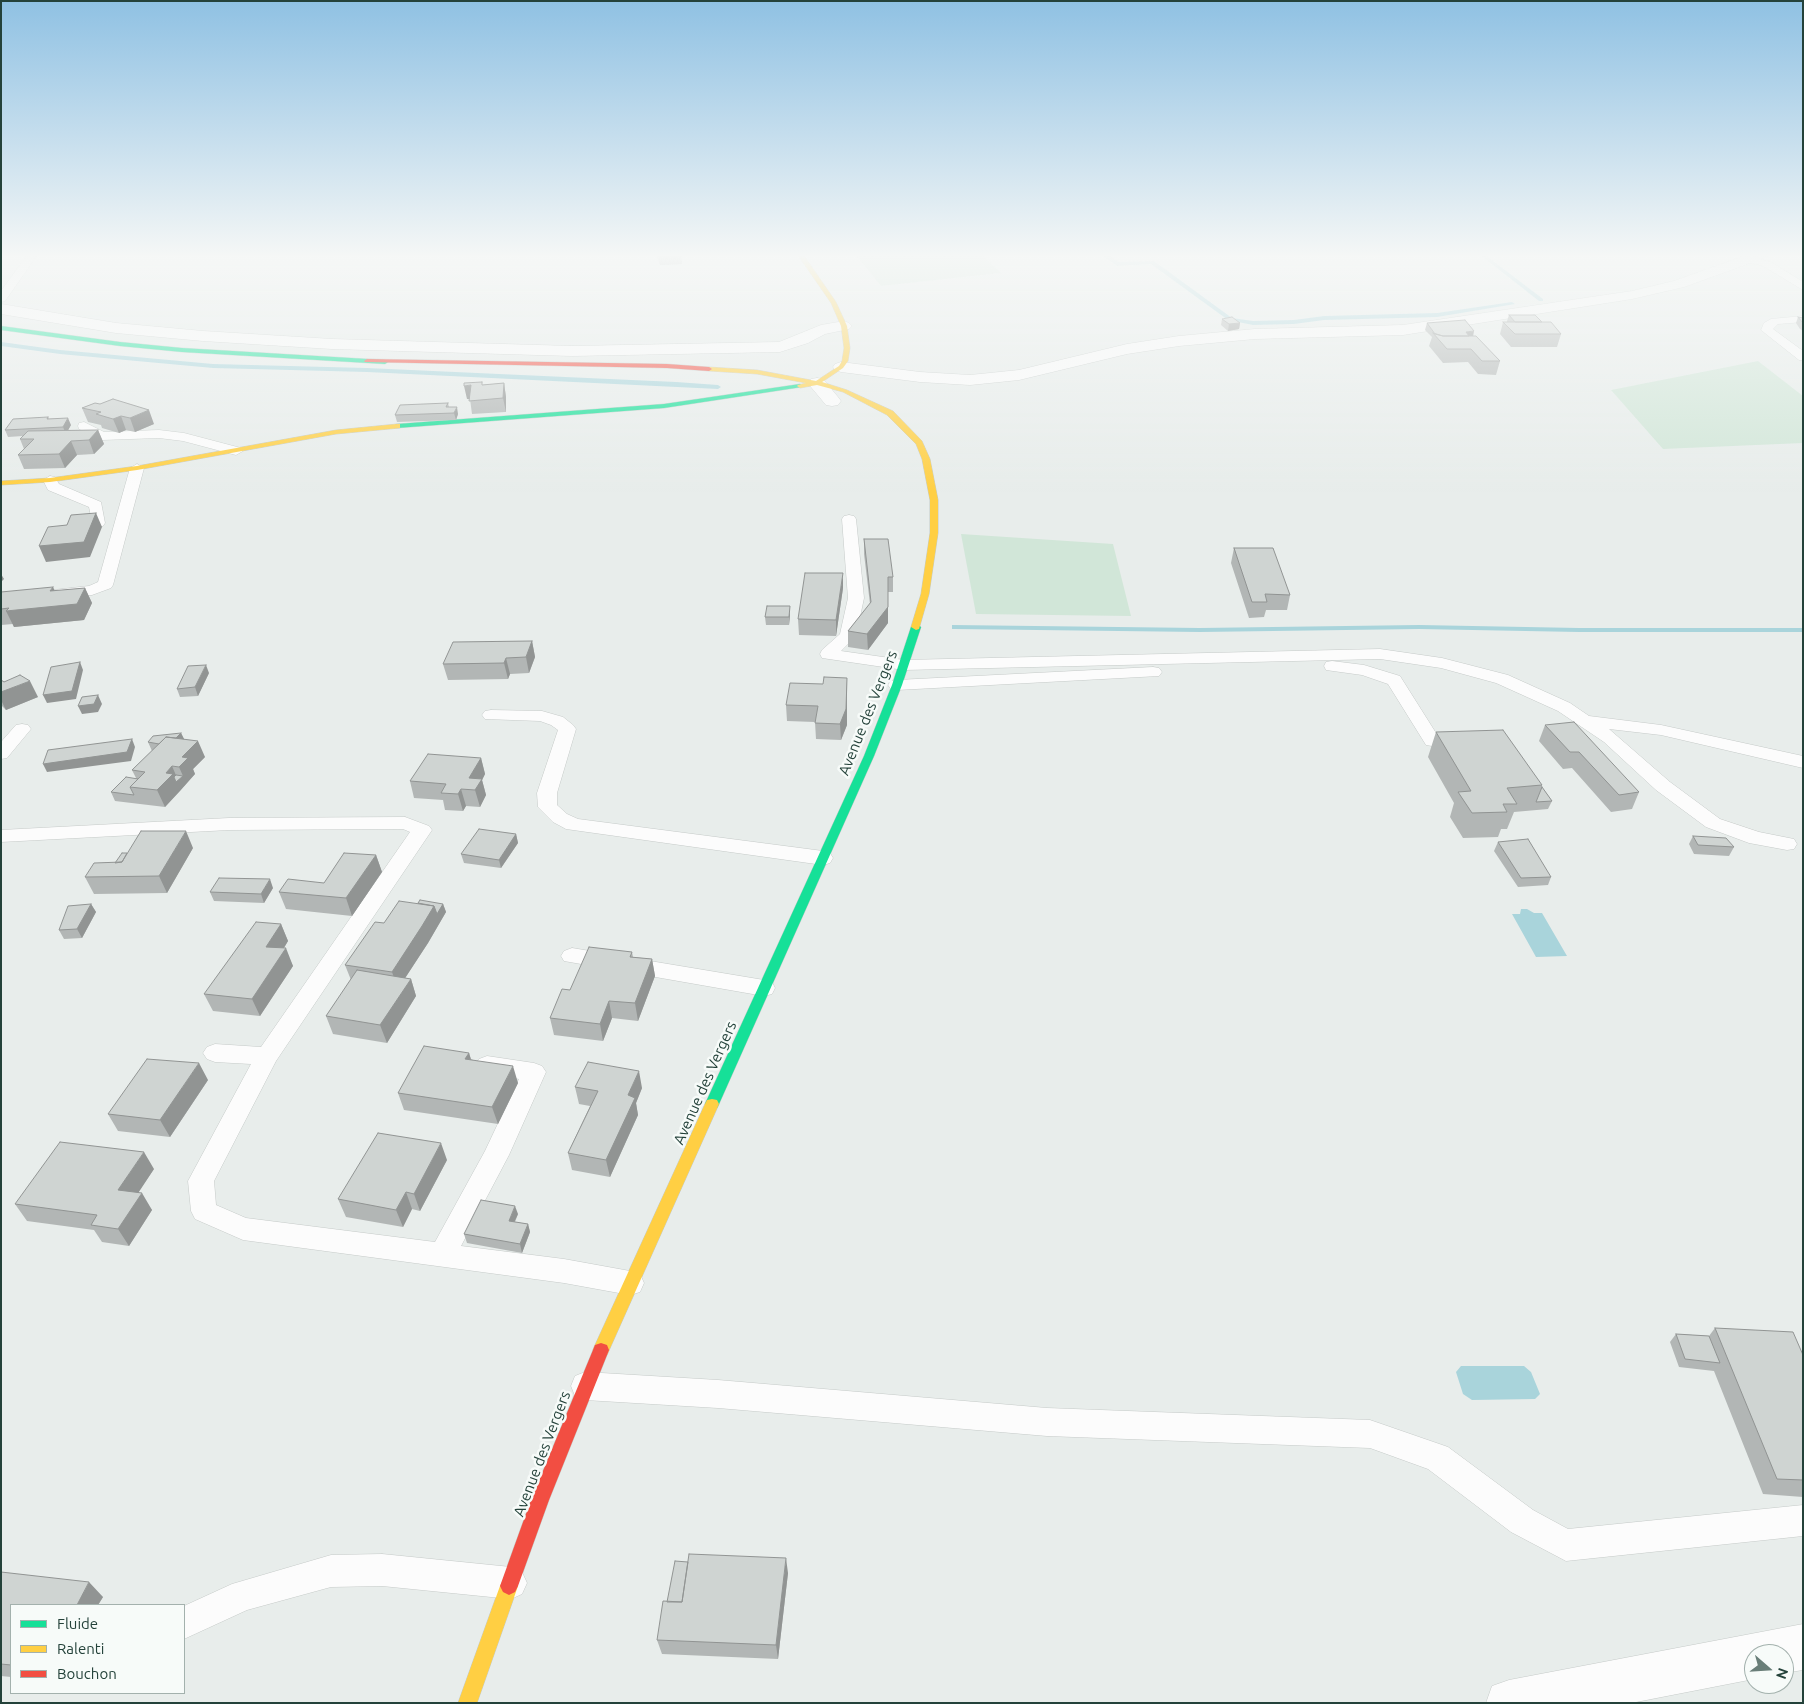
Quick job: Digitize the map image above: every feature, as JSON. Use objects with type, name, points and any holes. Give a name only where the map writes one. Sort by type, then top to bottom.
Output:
[{"type":"main road","points":[[46,334],[174,349],[367,361],[716,377],[789,388],[839,404]]},
{"type":"main road","points":[[1,483],[50,480],[137,468],[336,432],[501,417],[664,406],[789,388],[817,383],[841,367],[847,355],[845,334]]},
{"type":"main road","points":[[367,361],[667,366],[757,372],[817,383],[845,391],[890,413],[918,443],[930,473],[934,500],[934,533],[930,552]]},
{"type":"main road","points":[[922,502],[930,552]]},
{"type":"main road","name":"Avenue des Vergers","points":[[467,1703],[540,1500],[585,1386],[868,756],[904,665],[926,594],[930,552]]},
{"type":"main road","name":"Avenue des Vergers","points":[[486,1685],[497,1623]]},
{"type":"street","points":[[176,334],[332,344],[644,351],[780,347],[802,340],[814,334]]},
{"type":"street","points":[[841,367],[920,377],[970,380],[1019,375],[1127,349],[1180,341],[1273,334]]},
{"type":"street","points":[[817,383],[839,404]]},
{"type":"street","points":[[1508,1703],[1744,1658]]},
{"type":"lane","points":[[1772,334],[1803,356]]},
{"type":"lane","points":[[84,426],[102,436],[167,435],[184,437],[236,451]]},
{"type":"lane","points":[[46,594],[92,590],[105,586],[137,468]]},
{"type":"lane","points":[[50,480],[53,487],[96,505],[98,523]]},
{"type":"lane","points":[[849,519],[856,598],[848,636],[828,654],[904,665],[1380,654],[1442,663],[1502,679],[1564,707],[1610,738],[1663,786],[1713,823],[1756,838],[1787,844]]},
{"type":"lane","points":[[896,685],[1305,665],[1342,666],[1364,670],[1394,680],[1432,741]]},
{"type":"lane","points":[[491,715],[542,716],[557,720],[567,729],[547,793],[548,807],[560,818],[573,825],[823,858]]},
{"type":"lane","points":[[1584,720],[1660,730],[1803,762]]},
{"type":"lane","points":[[1,754],[22,729]]},
{"type":"lane","points":[[1,836],[229,824],[405,823],[422,830],[267,1056],[201,1180],[204,1211],[243,1229],[564,1272],[630,1283]]},
{"type":"lane","points":[[572,956],[764,988]]},
{"type":"lane","points":[[215,1053],[267,1056]]},
{"type":"lane","points":[[442,1256],[496,1155],[534,1072],[484,1065]]},
{"type":"lane","points":[[585,1386],[728,1395],[1047,1422],[1370,1434],[1437,1457],[1522,1521],[1566,1545],[1803,1520]]},
{"type":"lane","points":[[185,1623],[243,1595],[331,1571],[382,1570],[511,1583]]},
{"type":"green space","points":[[1758,361],[1803,396],[1803,443],[1663,449],[1611,390]]},
{"type":"green space","points":[[961,534],[1113,544],[1131,616],[976,614]]},
{"type":"water","points":[[1521,909],[1542,913],[1567,956],[1536,957],[1512,914],[1520,914]]},
{"type":"water","points":[[1461,1366],[1524,1366],[1531,1372],[1540,1394],[1535,1399],[1472,1400],[1463,1394],[1456,1372]]},
{"type":"building","points":[[1433,334],[1443,336],[1476,336],[1500,361],[1482,361],[1471,349],[1447,349]]},
{"type":"building","points":[[1435,334],[1467,334],[1469,336],[1443,336]]},
{"type":"building","points":[[1515,334],[1561,334],[1515,334]]},
{"type":"building","points":[[482,382],[482,385],[504,383],[503,398],[469,401],[471,385],[464,386],[464,383]]},
{"type":"building","points":[[113,399],[149,410],[130,418],[121,416],[113,419],[96,414],[101,412],[82,408]]},
{"type":"building","points":[[448,403],[446,407],[457,407],[454,413],[395,415],[400,405]]},
{"type":"building","points":[[48,417],[47,419],[68,418],[63,427],[5,430],[13,419]]},
{"type":"building","points":[[98,430],[89,440],[71,441],[59,454],[18,455],[34,439],[20,439],[28,431]]},
{"type":"building","points":[[96,513],[84,542],[39,546],[48,527],[67,525],[71,515]]},
{"type":"building","points":[[864,539],[888,539],[893,577],[888,577],[888,607],[867,634],[848,631],[871,602]]},
{"type":"building","points":[[1234,548],[1273,548],[1290,595],[1265,594],[1267,602],[1252,602]]},
{"type":"building","points":[[805,573],[843,573],[836,620],[798,619]]},
{"type":"building","points":[[53,587],[50,591],[85,588],[77,604],[6,611],[9,608],[1,609],[1,592]]},
{"type":"building","points":[[767,606],[790,606],[789,617],[765,617]]},
{"type":"building","points":[[532,641],[526,657],[506,658],[504,663],[443,664],[453,642]]},
{"type":"building","points":[[80,662],[72,691],[43,695],[51,667]]},
{"type":"building","points":[[206,665],[195,687],[177,689],[188,666]]},
{"type":"building","points":[[20,675],[30,681],[1,692],[1,680],[4,682]]},
{"type":"building","points":[[824,677],[847,678],[846,709],[840,724],[815,723],[818,706],[786,705],[790,683],[823,684]]},
{"type":"building","points":[[98,695],[94,704],[78,706],[82,697]]},
{"type":"building","points":[[1574,722],[1639,792],[1619,795],[1579,752],[1570,752],[1545,725]]},
{"type":"building","points":[[1503,730],[1542,785],[1507,788],[1517,804],[1503,804],[1507,812],[1472,813],[1458,792],[1471,791],[1436,732]]},
{"type":"building","points":[[181,733],[176,738],[166,737],[159,744],[148,742],[153,736]]},
{"type":"building","points":[[166,737],[198,741],[182,757],[188,758],[179,767],[172,766],[166,773],[173,774],[157,790],[130,787],[145,772],[132,770]]},
{"type":"building","points":[[132,739],[127,752],[43,764],[48,750]]},
{"type":"building","points":[[428,754],[481,758],[469,778],[482,779],[475,790],[461,789],[458,794],[441,793],[446,784],[410,781]]},
{"type":"building","points":[[176,775],[183,776],[176,782],[174,777]]},
{"type":"building","points":[[126,777],[138,779],[130,787],[134,795],[111,792]]},
{"type":"building","points":[[1542,787],[1552,801],[1536,802]]},
{"type":"building","points":[[479,829],[516,834],[499,860],[461,854]]},
{"type":"building","points":[[141,831],[186,831],[159,876],[85,877],[94,863],[122,862]]},
{"type":"building","points":[[1693,836],[1726,838],[1734,847],[1698,845]]},
{"type":"building","points":[[1528,839],[1551,877],[1521,878],[1498,842]]},
{"type":"building","points":[[122,853],[127,853],[122,862],[115,863]]},
{"type":"building","points":[[344,853],[376,855],[346,898],[279,892],[288,879],[324,883]]},
{"type":"building","points":[[219,878],[270,879],[261,894],[210,892]]},
{"type":"building","points":[[420,900],[443,904],[437,914],[434,906],[418,903]]},
{"type":"building","points":[[399,901],[434,906],[392,972],[345,965],[375,922],[384,923]]},
{"type":"building","points":[[91,904],[77,929],[59,930],[68,906]]},
{"type":"building","points":[[256,922],[281,924],[266,947],[286,948],[252,999],[204,994]]},
{"type":"building","points":[[589,947],[632,952],[630,957],[652,959],[635,1003],[609,1001],[600,1024],[550,1018],[562,989],[570,990]]},
{"type":"building","points":[[357,970],[411,979],[380,1025],[326,1016]]},
{"type":"building","points":[[424,1046],[469,1053],[465,1059],[513,1066],[492,1107],[398,1093]]},
{"type":"building","points":[[147,1059],[199,1063],[160,1120],[108,1114]]},
{"type":"building","points":[[588,1062],[639,1071],[628,1095],[635,1098],[606,1160],[568,1153],[598,1091],[575,1087]]},
{"type":"building","points":[[378,1133],[441,1143],[414,1194],[406,1192],[396,1210],[338,1199]]},
{"type":"building","points":[[60,1142],[144,1152],[118,1190],[142,1193],[118,1229],[91,1225],[97,1215],[15,1204]]},
{"type":"building","points":[[481,1200],[515,1206],[509,1221],[528,1224],[520,1244],[464,1234]]},
{"type":"building","points":[[1715,1328],[1793,1332],[1803,1355],[1803,1480],[1777,1479]]},
{"type":"building","points":[[1676,1334],[1709,1336],[1720,1363],[1685,1359]]},
{"type":"building","points":[[689,1554],[786,1558],[776,1645],[657,1640],[663,1601],[682,1602]]},
{"type":"building","points":[[675,1561],[688,1562],[682,1602],[667,1602]]},
{"type":"building","points":[[1,1572],[89,1582],[78,1604],[10,1604],[10,1665],[1,1664]]},
{"type":"waterway","points":[[1,344],[60,352],[213,366],[367,370],[718,387]]},
{"type":"waterway","points":[[955,627],[1200,630],[1419,627],[1579,630],[1803,630]]},
{"type":"traffic: fast","points":[[42,334],[182,350],[385,362]]},
{"type":"traffic: fast","points":[[397,426],[664,406],[800,386]]},
{"type":"traffic: fast","points":[[712,1104],[869,756],[897,685],[916,627]]},
{"type":"traffic: slow","points":[[800,386],[817,383],[841,367],[845,361],[847,348],[845,334]]},
{"type":"traffic: slow","points":[[709,369],[757,372],[817,383],[845,391],[890,413],[919,443],[926,459],[934,500],[934,533],[925,594],[916,627]]},
{"type":"traffic: slow","points":[[1,483],[50,480],[137,468],[336,432],[397,426]]},
{"type":"traffic: slow","points":[[601,1350],[712,1104]]},
{"type":"traffic: slow","points":[[467,1703],[509,1586]]},
{"type":"traffic: jam","points":[[367,361],[667,366],[709,369]]},
{"type":"traffic: jam","points":[[509,1586],[540,1500],[601,1350]]}]
